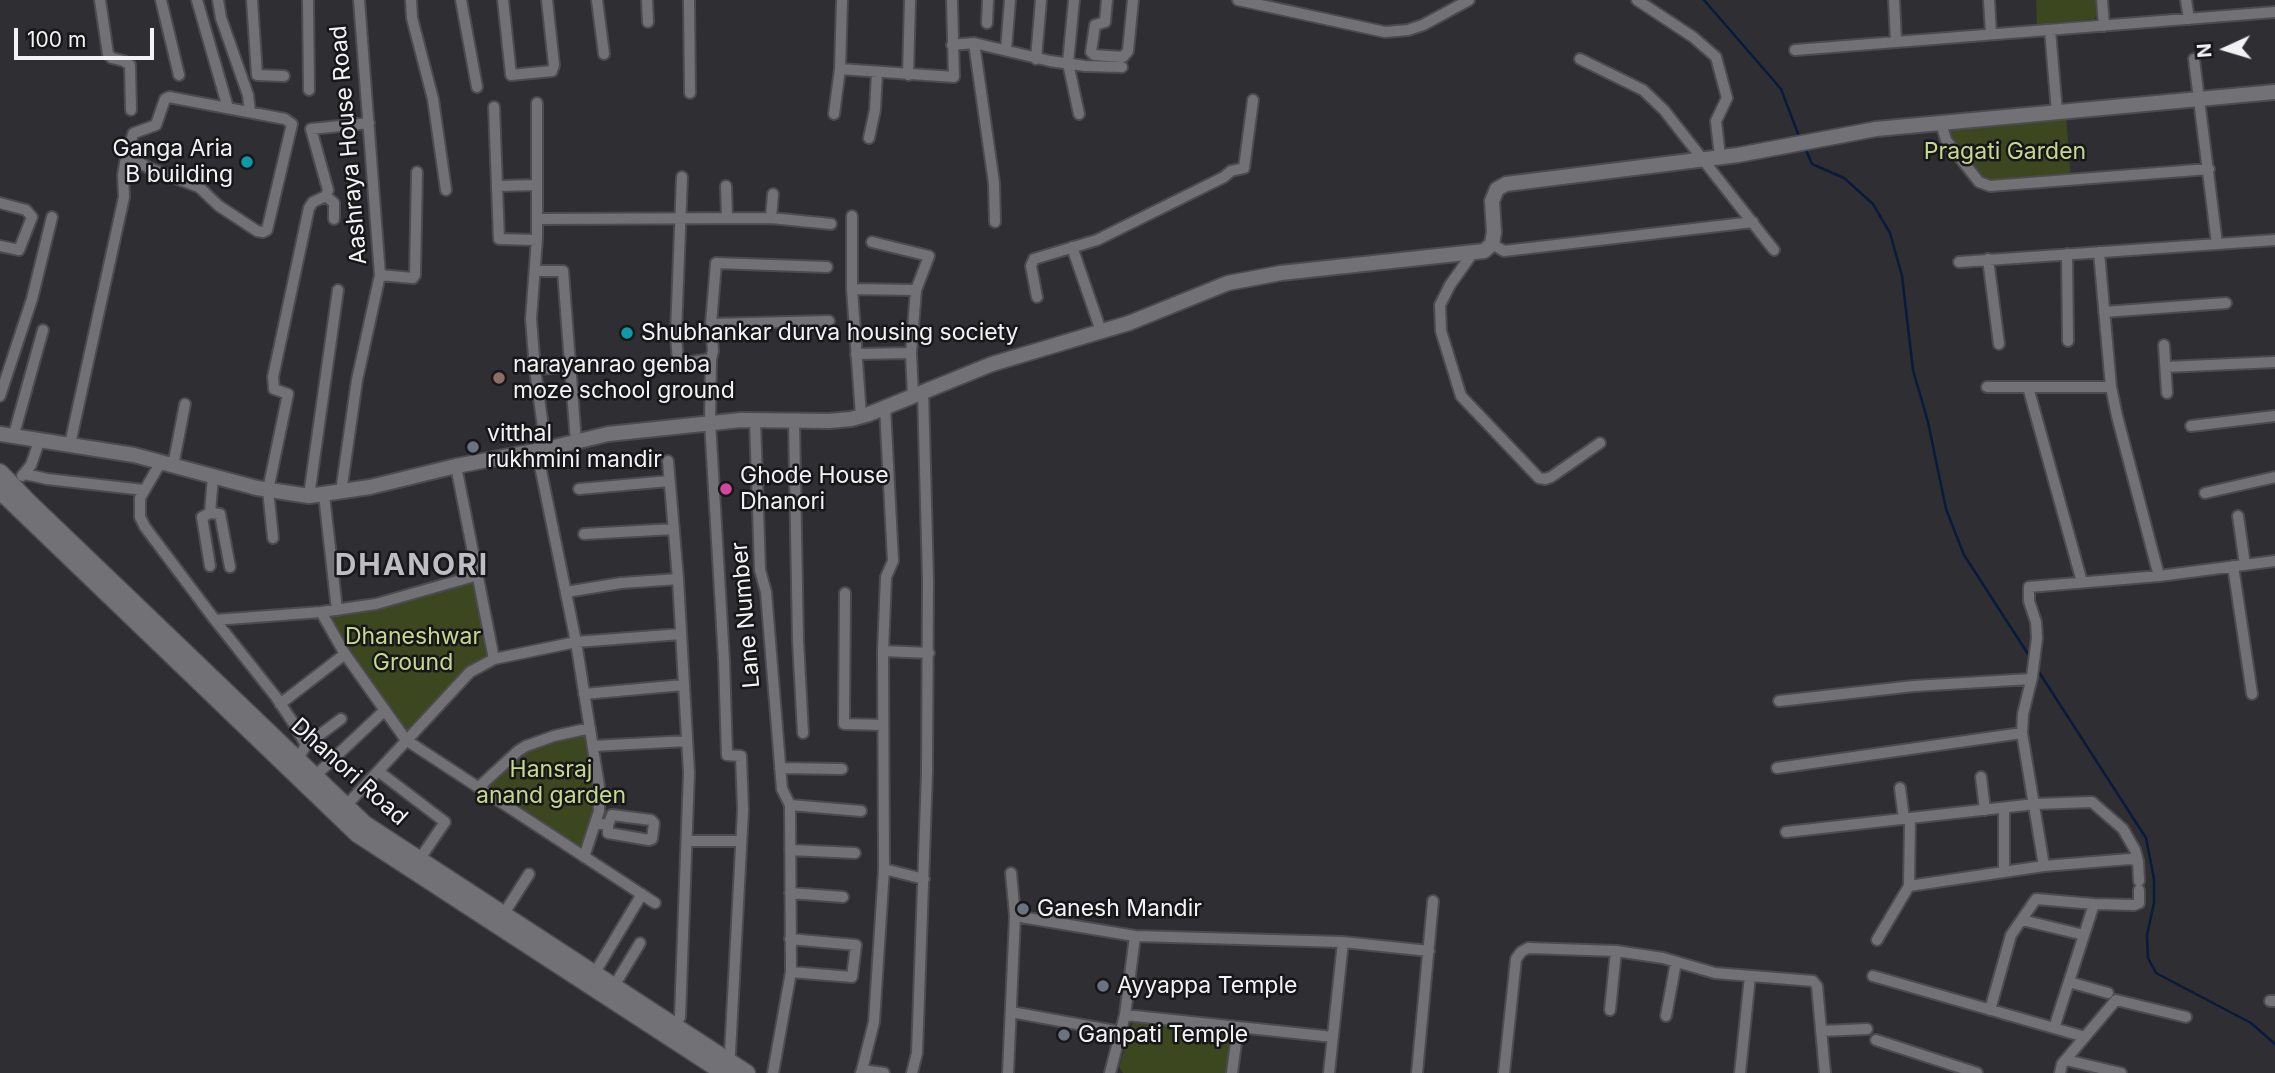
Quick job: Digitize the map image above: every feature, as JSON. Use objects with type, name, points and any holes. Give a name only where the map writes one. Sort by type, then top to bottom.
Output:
[{"type":"main road","name":"Dhanori Road","points":[[4,482],[342,810],[503,915],[574,969],[594,974],[614,986],[672,1032]]},
{"type":"main road","name":"Dhanori Road","points":[[204,678],[302,752],[315,776],[373,846],[574,969],[723,1068],[747,1073]]},
{"type":"street","points":[[100,0],[108,54],[130,65],[131,110]]},
{"type":"street","points":[[161,0],[179,75]]},
{"type":"street","points":[[197,0],[228,108]]},
{"type":"street","points":[[218,0],[221,18],[248,94],[250,112]]},
{"type":"street","points":[[252,0],[257,75],[284,76]]},
{"type":"street","points":[[308,0],[309,90]]},
{"type":"street","name":"Aashraya House Road","points":[[341,492],[357,380],[380,275],[359,0]]},
{"type":"street","points":[[411,0],[412,18],[433,99],[446,190]]},
{"type":"street","points":[[461,0],[477,87]]},
{"type":"street","points":[[503,0],[512,75],[552,71],[554,65],[547,0]]},
{"type":"street","points":[[597,0],[604,54]]},
{"type":"street","points":[[647,0],[648,22]]},
{"type":"street","points":[[689,0],[690,93]]},
{"type":"street","points":[[834,114],[840,69],[842,0]]},
{"type":"street","points":[[908,75],[910,0]]},
{"type":"street","points":[[840,69],[954,78],[952,0]]},
{"type":"street","points":[[987,23],[988,0]]},
{"type":"street","points":[[1006,50],[1010,0]]},
{"type":"street","points":[[1036,59],[1041,0]]},
{"type":"street","points":[[1073,0],[1068,64],[1079,114]]},
{"type":"street","points":[[1107,0],[1105,22],[1095,26],[1091,52],[1094,55],[1123,57],[1128,51],[1133,0]]},
{"type":"street","points":[[1238,0],[1385,32],[1408,30],[1423,25],[1469,0]]},
{"type":"street","points":[[1292,12],[1295,0]]},
{"type":"street","points":[[1637,0],[1693,37],[1716,57],[1727,98],[1716,121],[1720,157]]},
{"type":"street","points":[[1894,0],[1896,42]]},
{"type":"street","points":[[1989,0],[1991,34]]},
{"type":"street","points":[[2102,0],[2104,26]]},
{"type":"street","points":[[2186,0],[2189,19]]},
{"type":"street","points":[[1795,50],[2275,12]]},
{"type":"street","points":[[2050,30],[2057,112]]},
{"type":"street","points":[[952,45],[974,43],[1036,59],[1122,67]]},
{"type":"street","points":[[974,43],[993,183],[995,222]]},
{"type":"street","points":[[1580,59],[1643,90],[1664,110],[1774,250]]},
{"type":"street","points":[[2194,59],[2217,244]]},
{"type":"street","points":[[869,138],[875,110],[877,72]]},
{"type":"street","points":[[43,330],[7,434],[167,464],[268,490],[309,496],[324,495],[608,435],[710,422],[829,421],[861,416],[992,364],[1129,323],[1228,283],[1281,273],[1484,251],[1492,244],[1494,232],[1492,201],[1497,189],[1506,184],[1738,155],[1848,134],[2275,92]]},
{"type":"street","points":[[70,444],[124,197],[124,175],[127,156],[134,133],[156,125],[166,98],[285,119],[290,121],[292,127],[267,230],[263,232],[257,231],[219,206],[199,187],[149,168],[127,156]]},
{"type":"street","points":[[1037,297],[1031,262],[1039,256],[1117,232],[1231,171],[1244,167],[1253,100]]},
{"type":"street","points":[[537,103],[537,240],[531,319],[541,450],[599,786],[599,811],[584,857]]},
{"type":"street","points":[[494,107],[499,239],[537,240]]},
{"type":"street","points":[[326,196],[327,182],[310,129],[369,123]]},
{"type":"street","points":[[1941,123],[1946,140],[1979,182],[1990,186],[2209,169]]},
{"type":"street","points":[[380,275],[413,278],[415,275],[416,172]]},
{"type":"street","points":[[682,177],[676,332],[678,364],[711,359]]},
{"type":"street","points":[[499,186],[537,185]]},
{"type":"street","points":[[726,186],[727,217]]},
{"type":"street","points":[[771,218],[773,194]]},
{"type":"street","points":[[326,196],[334,203],[334,219]]},
{"type":"street","points":[[273,538],[268,490],[288,394],[274,389],[273,377],[309,208],[313,202],[326,196]]},
{"type":"street","points":[[0,203],[26,210],[32,217],[19,250],[0,246]]},
{"type":"street","points":[[852,216],[852,289],[861,416]]},
{"type":"street","points":[[0,396],[32,299],[52,217]]},
{"type":"street","points":[[537,219],[727,217],[831,224]]},
{"type":"street","points":[[1492,244],[1504,251],[1753,222]]},
{"type":"street","points":[[1959,261],[2275,240]]},
{"type":"street","points":[[872,242],[929,256],[916,290],[911,353],[918,393],[929,653],[917,1053],[912,1073]]},
{"type":"street","points":[[1072,247],[1101,331]]},
{"type":"street","points":[[2099,252],[2111,387],[2159,576]]},
{"type":"street","points":[[1472,254],[1450,285],[1440,306],[1441,331],[1461,396],[1539,478],[1551,477],[1600,443]]},
{"type":"street","points":[[2067,254],[2068,341]]},
{"type":"street","points":[[1988,260],[1999,344]]},
{"type":"street","points":[[723,1068],[730,1053],[741,841],[741,756],[727,755],[710,422],[713,351],[711,324],[716,263],[827,267]]},
{"type":"street","points":[[535,271],[563,271],[576,442]]},
{"type":"street","points":[[852,289],[916,290]]},
{"type":"street","points":[[309,496],[338,290]]},
{"type":"street","points":[[2104,313],[2226,303]]},
{"type":"street","points":[[711,324],[829,321]]},
{"type":"street","points":[[2164,345],[2167,394]]},
{"type":"street","points":[[856,354],[911,353]]},
{"type":"street","points":[[2166,367],[2275,362]]},
{"type":"street","points":[[535,369],[571,367]]},
{"type":"street","points":[[1987,387],[2111,387]]},
{"type":"street","points":[[2028,387],[2082,582]]},
{"type":"street","points":[[185,404],[167,464],[144,490],[140,517],[215,620],[281,704],[302,752],[341,719]]},
{"type":"street","points":[[884,1073],[861,1071],[874,1021],[884,869],[883,651],[886,577],[893,561],[885,407]]},
{"type":"street","points":[[2191,426],[2275,416]]},
{"type":"street","name":"Lane Number","points":[[755,420],[760,570],[766,592],[782,789],[790,805],[791,972],[773,1073]]},
{"type":"street","points":[[794,421],[798,640],[803,733]]},
{"type":"street","points":[[25,474],[40,439]]},
{"type":"street","points":[[668,461],[689,773],[681,1017],[672,1032]]},
{"type":"street","points":[[456,466],[494,659]]},
{"type":"street","points":[[4,482],[25,474],[144,490]]},
{"type":"street","points":[[210,513],[213,476]]},
{"type":"street","points":[[2205,493],[2275,477]]},
{"type":"street","points":[[579,489],[669,481]]},
{"type":"street","points":[[324,495],[337,610]]},
{"type":"street","points":[[210,566],[202,517],[210,513],[220,514],[230,566]]},
{"type":"street","points":[[2238,516],[2245,565]]},
{"type":"street","points":[[584,534],[674,529]]},
{"type":"street","points":[[2044,866],[2022,733],[2037,638],[2036,622],[2029,601],[2029,587],[2159,576],[2275,561]]},
{"type":"street","points":[[2233,566],[2252,694]]},
{"type":"street","points":[[215,620],[321,612],[376,604],[478,575]]},
{"type":"street","points":[[566,592],[621,583],[678,579]]},
{"type":"street","points":[[845,593],[844,724],[883,725]]},
{"type":"street","points":[[321,612],[345,654],[406,740],[655,903]]},
{"type":"street","points":[[342,810],[470,672],[494,659],[576,642],[681,634]]},
{"type":"street","points":[[883,651],[929,653]]},
{"type":"street","points":[[281,704],[345,654]]},
{"type":"street","points":[[1779,701],[1914,686],[2031,678]]},
{"type":"street","points":[[584,694],[683,685]]},
{"type":"street","points":[[315,776],[385,710]]},
{"type":"street","points":[[479,787],[526,746],[590,728]]},
{"type":"street","points":[[1777,768],[2022,733]]},
{"type":"street","points":[[593,746],[687,741]]},
{"type":"street","points":[[780,768],[842,768]]},
{"type":"street","points":[[378,771],[445,822],[419,860]]},
{"type":"street","points":[[1981,777],[1985,810]]},
{"type":"street","points":[[1877,940],[1909,886],[1907,819],[1900,788]]},
{"type":"street","points":[[1786,832],[2035,804],[2092,802],[2123,829],[2138,861],[2138,903],[2094,904],[2036,899],[2011,935],[1990,1010]]},
{"type":"street","points":[[790,805],[860,811]]},
{"type":"street","points":[[2004,808],[2004,872]]},
{"type":"street","points":[[596,823],[608,825]]},
{"type":"street","points":[[687,841],[741,841]]},
{"type":"street","points":[[790,850],[855,853]]},
{"type":"street","points":[[1909,886],[2044,866],[2130,859],[2138,861]]},
{"type":"street","points":[[884,869],[924,879]]},
{"type":"street","points":[[1008,1073],[1015,916],[1011,873]]},
{"type":"street","points":[[503,915],[529,874]]},
{"type":"street","points":[[790,893],[843,897]]},
{"type":"street","points":[[594,974],[642,894]]},
{"type":"street","points":[[1417,1073],[1433,901]]},
{"type":"street","points":[[2054,1028],[2094,904]]},
{"type":"street","points":[[1015,916],[1135,936],[1343,943],[1429,951]]},
{"type":"street","points":[[2022,920],[2084,935]]},
{"type":"street","points":[[1110,1073],[1125,1015],[1135,936]]},
{"type":"street","points":[[790,939],[856,945],[852,977],[791,972]]},
{"type":"street","points":[[614,986],[640,943]]},
{"type":"street","points":[[1329,1073],[1343,943]]},
{"type":"street","points":[[1504,1073],[1516,959],[1528,948],[1616,951],[1648,955],[1703,971],[1813,981],[1817,986],[1825,1073]]},
{"type":"street","points":[[1610,1010],[1616,951]]},
{"type":"street","points":[[1666,1016],[1676,962]]},
{"type":"street","points":[[1740,1073],[1750,976]]},
{"type":"street","points":[[1873,976],[2085,1037]]},
{"type":"street","points":[[2069,982],[2108,993]]},
{"type":"street","points":[[2060,1073],[2066,1060],[2116,1000],[2186,1017]]},
{"type":"street","points":[[1011,1012],[1121,1032]]},
{"type":"street","points":[[1125,1015],[1333,1037]]},
{"type":"street","points":[[1232,1073],[1238,1027]]},
{"type":"street","points":[[1821,1031],[1867,1029]]},
{"type":"street","points":[[1876,1040],[1977,1073]]},
{"type":"street","points":[[2066,1060],[2121,1073]]},
{"type":"green space","points":[[2036,0],[2097,0],[2098,14],[2094,19],[2037,24]]},
{"type":"green space","name":"Pragati Garden","points":[[2066,115],[2071,178],[1990,184],[1980,180],[1942,125]]},
{"type":"green space","name":"Dhaneshwar Ground","points":[[475,580],[490,656],[410,731],[406,731],[326,618]]},
{"type":"green space","name":"Hansraj anand garden","points":[[585,732],[596,810],[582,851],[485,788],[525,750]]},
{"type":"green space","points":[[1133,1021],[1231,1033],[1227,1073],[1123,1073],[1119,1067]]},
{"type":"waterway","points":[[1704,0],[1781,89],[1800,139]]},
{"type":"waterway","points":[[1805,148],[1812,164],[1844,178],[1873,204],[1890,233],[1902,276],[1913,370],[1928,422],[1946,509],[1964,555],[2030,657]]},
{"type":"waterway","points":[[2037,669],[2146,838],[2154,879],[2154,903],[2147,935],[2148,958],[2156,973],[2251,1023],[2275,1044]]},
{"type":"place","name":"Ganga Aria B building","points":[[247,162]]},
{"type":"place","name":"Shubhankar durva housing society","points":[[627,333]]},
{"type":"place","name":"narayanrao genba moze school ground","points":[[499,378]]},
{"type":"place","name":"vitthal rukhmini mandir","points":[[473,447]]},
{"type":"place","name":"Ghode House Dhanori","points":[[726,489]]},
{"type":"place","name":"Ganesh Mandir","points":[[1023,909]]},
{"type":"place","name":"Ayyappa Temple","points":[[1103,986]]},
{"type":"place","name":"Ganpati Temple","points":[[1064,1035]]},
{"type":"district","name":"DHANORI","points":[[412,566]]}]
